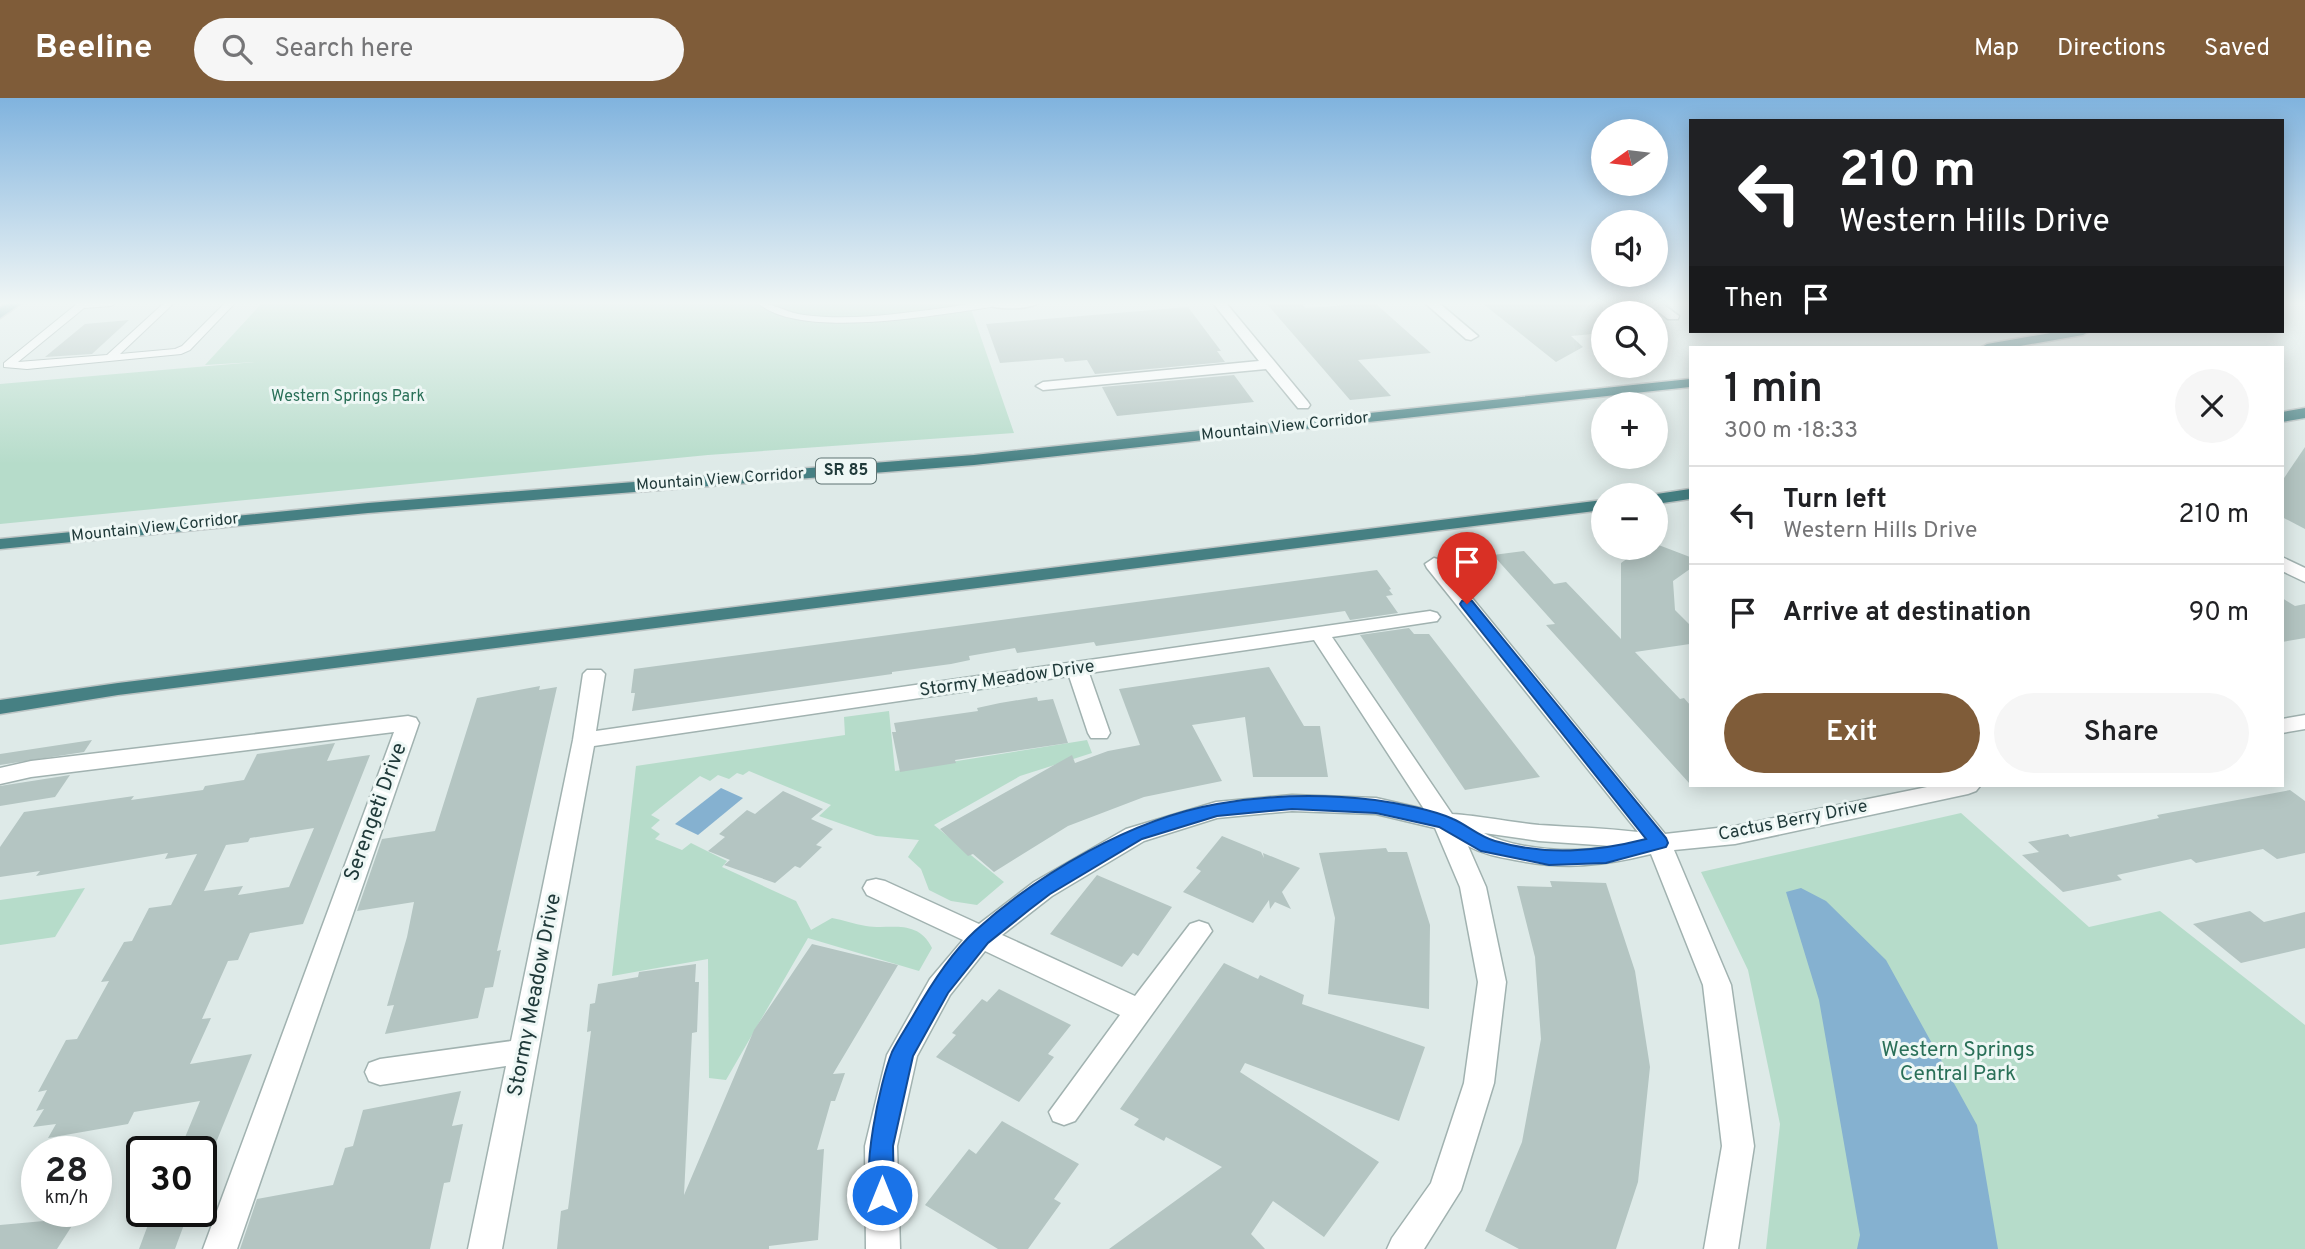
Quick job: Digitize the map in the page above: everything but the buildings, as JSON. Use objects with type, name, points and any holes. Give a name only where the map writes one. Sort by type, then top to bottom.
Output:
[{"type":"highway","name":"Mountain View Corridor","points":[[0,544],[368,508],[974,460],[1689,383]]},
{"type":"highway","points":[[2284,417],[2305,413]]},
{"type":"highway","points":[[1668,497],[1689,494]]},
{"type":"highway","points":[[0,707],[132,688],[1591,506]]},
{"type":"street","points":[[1263,357],[1303,405]]},
{"type":"street","points":[[1043,386],[1269,364]]},
{"type":"street","points":[[1434,564],[1659,843],[1717,985],[1738,1146],[1721,1249]]},
{"type":"street","points":[[2284,564],[2305,576]]},
{"type":"street","name":"Stormy Meadow Drive","points":[[584,740],[1430,617]]},
{"type":"street","points":[[1320,634],[1445,822],[1473,887],[1492,982],[1479,1083],[1445,1190],[1404,1249]]},
{"type":"street","points":[[1077,669],[1099,733]]},
{"type":"street","name":"Stormy Meadow Drive","points":[[485,1249],[584,740],[594,674]]},
{"type":"street","points":[[2284,726],[2305,722]]},
{"type":"street","name":"Serengeti Drive","points":[[0,776],[32,769],[408,723],[220,1249]]},
{"type":"street","name":"Cactus Berry Drive","points":[[1445,822],[1488,846],[1549,858],[1606,856],[1659,843],[1735,835],[1962,787]]},
{"type":"street","points":[[883,1249],[881,1146],[902,1055],[940,987],[981,937],[1043,889],[1135,835],[1216,810],[1292,803],[1376,806],[1445,822]]},
{"type":"street","points":[[876,888],[1138,1010]]},
{"type":"street","points":[[1064,1112],[1199,931]]},
{"type":"street","points":[[380,1072],[524,1051]]},
{"type":"lane","points":[[18,357],[8,365],[16,367],[130,357]]},
{"type":"green space","name":"Western Springs Park","points":[[213,357],[988,357],[1014,433],[708,455],[0,524],[0,384],[255,362],[205,365]]},
{"type":"green space","points":[[889,711],[895,771],[1087,740],[1092,753],[1020,776],[934,825],[1004,882],[977,905],[951,901],[929,890],[921,869],[908,857],[919,840],[876,836],[819,816],[831,805],[749,771],[743,775],[737,773],[729,779],[718,775],[710,781],[700,776],[651,815],[660,820],[651,828],[660,834],[655,839],[682,850],[691,843],[727,861],[722,867],[796,901],[811,930],[832,918],[866,926],[902,927],[919,932],[932,948],[919,971],[808,938],[726,1080],[709,1078],[708,959],[612,976],[636,766],[845,735],[844,717]]},
{"type":"green space","name":"Western Springs Central Park","points":[[1961,813],[2089,927],[2160,911],[2305,1025],[2305,1249],[1766,1249],[1780,1124],[1748,970],[1701,872]]},
{"type":"green space","points":[[85,888],[55,937],[0,945],[0,900]]},
{"type":"water","points":[[721,788],[743,798],[698,835],[675,824]]},
{"type":"water","points":[[1801,888],[1826,901],[1886,960],[1977,1125],[1998,1249],[1857,1249],[1860,1235],[1819,1000],[1786,892]]},
{"type":"route","points":[[882,1195],[881,1146],[902,1055],[940,987],[981,937],[1022,905],[1043,889],[1135,835],[1216,810],[1292,803],[1376,806],[1445,822],[1488,846],[1549,858],[1606,856],[1659,843],[1632,806],[1467,604]]}]
